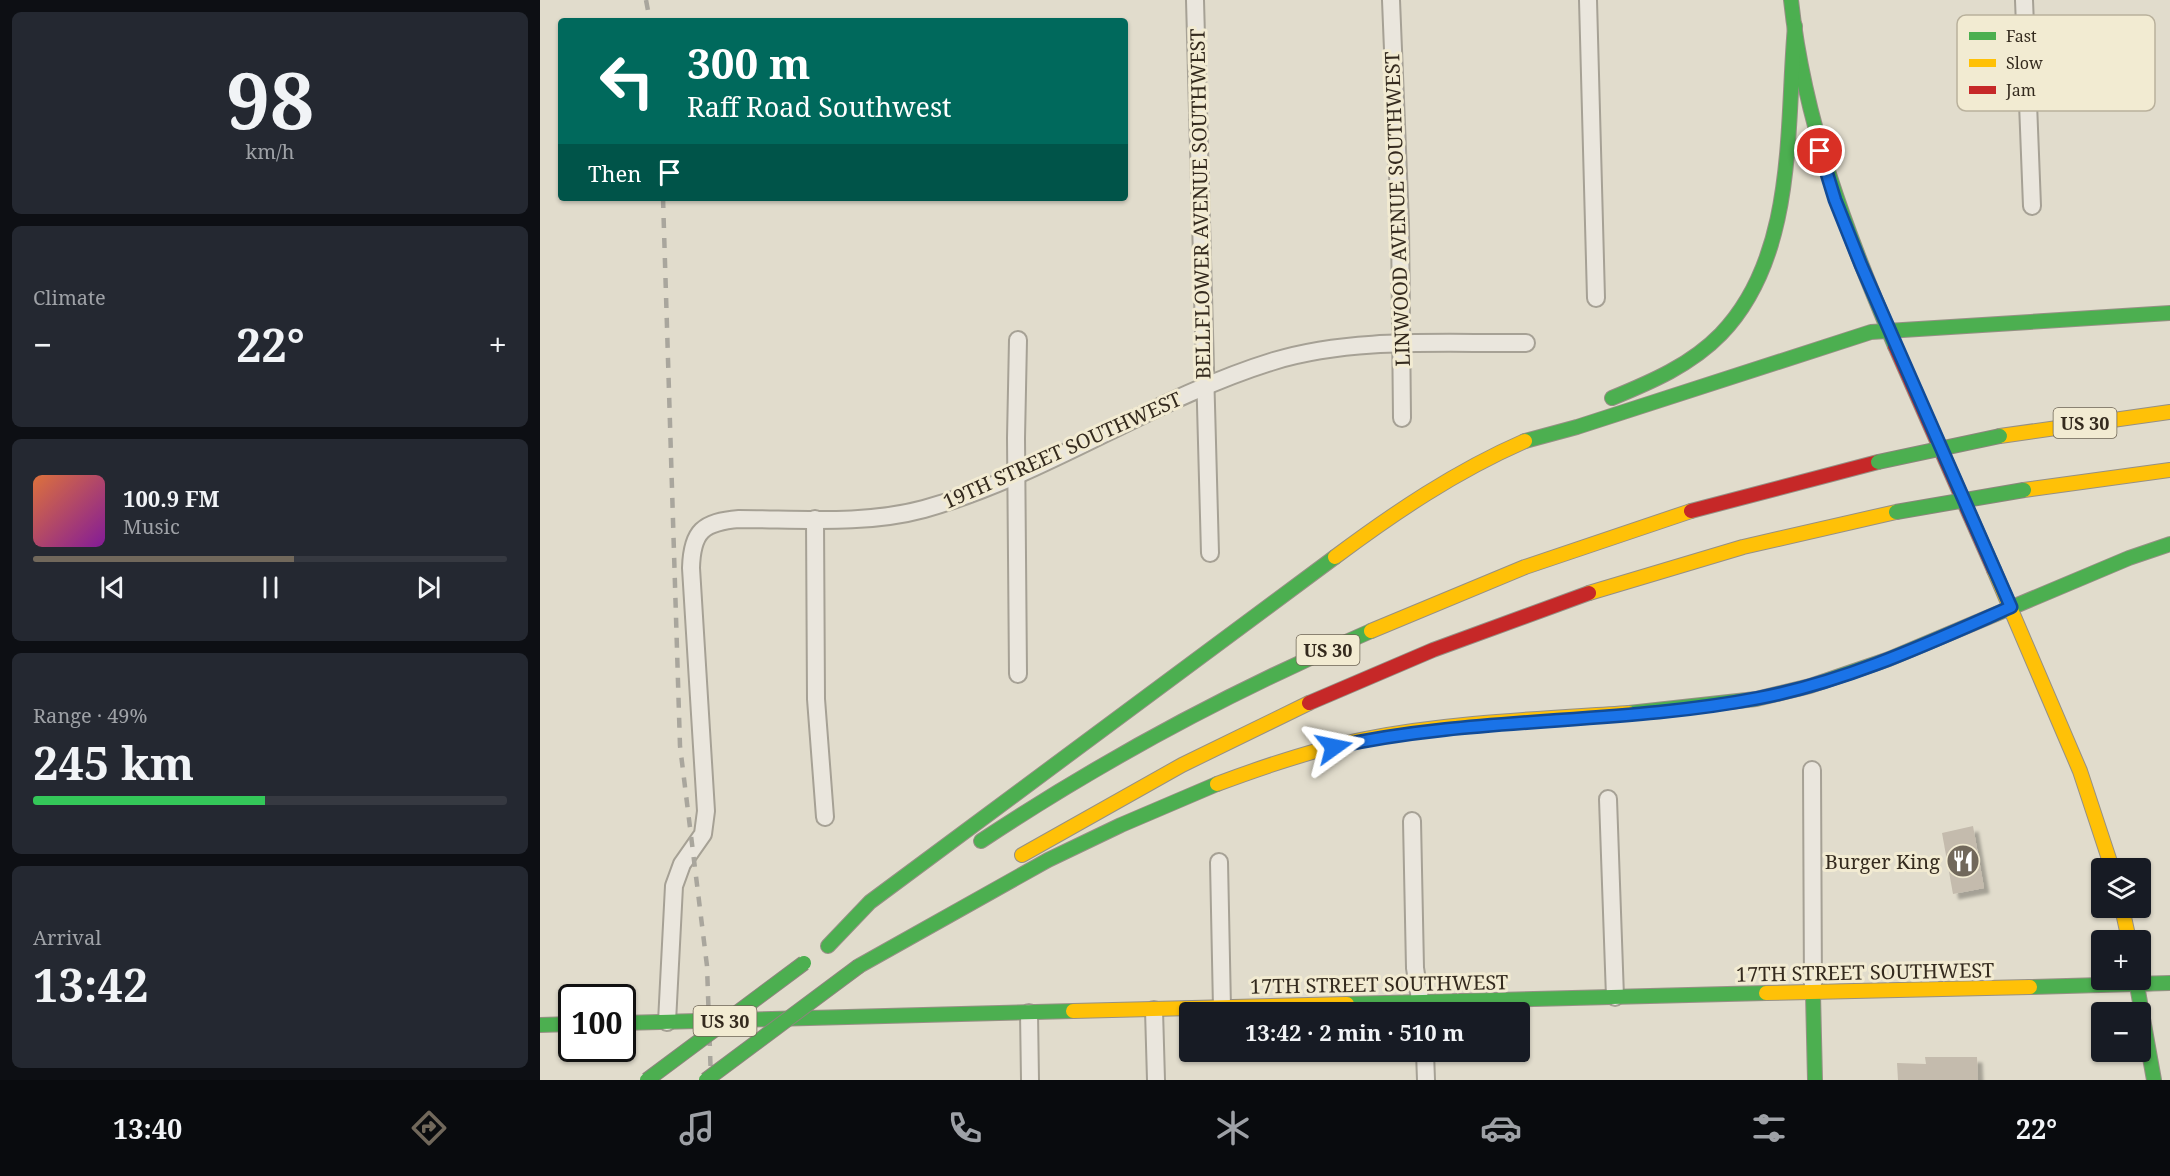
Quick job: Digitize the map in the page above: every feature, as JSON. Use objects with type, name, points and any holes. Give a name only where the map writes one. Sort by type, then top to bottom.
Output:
[{"type":"main road","points":[[1791,0],[1812,117],[1835,200],[1888,329],[2011,607],[2082,777],[2109,858]]},
{"type":"main road","points":[[816,954],[870,902],[1353,542],[1450,479],[1595,406],[1663,377],[1685,364],[1730,323],[1759,280],[1777,228],[1782,192],[1788,79],[1795,26]]},
{"type":"main road","points":[[1534,437],[1577,427],[1821,347],[1888,329],[2170,313]]},
{"type":"main road","name":"US 30","points":[[970,849],[1124,754],[1235,694],[1381,625],[1548,558],[1655,522],[1811,477],[2000,436],[2170,412]]},
{"type":"main road","name":"US 30","points":[[1014,860],[1095,810],[1193,758],[1393,666],[1543,610],[1694,560],[1896,512],[2024,490],[2170,470]]},
{"type":"main road","points":[[860,966],[1010,880],[1131,820],[1251,771],[1315,751],[1418,732],[1670,710],[1778,694],[1857,672],[2129,558],[2170,544]]},
{"type":"main road","name":"US 30","points":[[647,1080],[816,954],[932,874]]},
{"type":"main road","name":"US 30","points":[[706,1080],[968,889]]},
{"type":"main road","name":"17TH STREET SOUTHWEST","points":[[2151,982],[2170,983]]},
{"type":"main road","name":"17TH STREET SOUTHWEST","points":[[1530,1002],[2091,984]]},
{"type":"main road","points":[[2138,990],[2154,1080]]},
{"type":"main road","points":[[1813,994],[1815,1080]]},
{"type":"main road","name":"17TH STREET SOUTHWEST","points":[[636,1023],[1179,1009]]},
{"type":"main road","points":[[540,1025],[558,1024]]},
{"type":"street","name":"BELLFLOWER AVENUE SOUTHWEST","points":[[1195,0],[1210,553]]},
{"type":"street","name":"LINWOOD AVENUE SOUTHWEST","points":[[1391,0],[1402,345],[1402,418]]},
{"type":"street","points":[[1588,0],[1596,298]]},
{"type":"street","points":[[2024,0],[2025,15]]},
{"type":"street","points":[[2028,111],[2032,206]]},
{"type":"street","points":[[1018,340],[1016,474],[1018,674]]},
{"type":"street","name":"19TH STREET SOUTHWEST","points":[[667,1022],[674,886],[682,864],[703,834],[706,811],[691,568],[693,545],[703,528],[719,521],[876,516],[922,509],[964,496],[1016,474],[1243,371],[1298,355],[1354,347],[1526,343]]},
{"type":"street","points":[[815,519],[816,699],[825,817]]},
{"type":"street","points":[[1812,770],[1813,994]]},
{"type":"street","points":[[1608,800],[1615,998]]},
{"type":"street","points":[[1412,821],[1415,968],[1420,1002]]},
{"type":"street","points":[[1219,862],[1222,1002]]},
{"type":"street","points":[[1154,1010],[1156,1080]]},
{"type":"street","points":[[1029,1013],[1030,1080]]},
{"type":"street","points":[[1425,1062],[1426,1080]]},
{"type":"building","name":"Burger King","points":[[1973,826],[1984,888],[1953,894],[1942,833]]},
{"type":"building","points":[[1925,1057],[1977,1057],[1978,1080],[1898,1080],[1897,1063],[1926,1064]]},
{"type":"railway","points":[[646,0],[649,18]]},
{"type":"railway","points":[[663,201],[680,746],[707,966],[711,1080]]},
{"type":"traffic: fast","points":[[1791,0],[1797,45],[1817,134],[1844,219],[1895,346]]},
{"type":"traffic: fast","points":[[1612,398],[1670,372],[1697,355],[1721,334],[1746,302],[1763,267],[1775,228],[1783,188],[1788,147],[1795,26]]},
{"type":"traffic: fast","points":[[1525,441],[1577,427],[1871,332],[2170,313]]},
{"type":"traffic: fast","points":[[1878,462],[2000,436]]},
{"type":"traffic: fast","points":[[1896,512],[2024,490]]},
{"type":"traffic: fast","points":[[1629,713],[1756,699],[1810,686],[1889,659],[2129,558],[2170,544]]},
{"type":"traffic: fast","points":[[828,946],[870,902],[1335,557]]},
{"type":"traffic: fast","points":[[981,841],[1074,782],[1171,727],[1270,677],[1371,631]]},
{"type":"traffic: fast","points":[[859,966],[1048,860],[1121,825],[1217,784]]},
{"type":"traffic: fast","points":[[647,1080],[804,963]]},
{"type":"traffic: fast","points":[[706,1080],[859,966]]},
{"type":"traffic: fast","points":[[2030,987],[2170,983]]},
{"type":"traffic: fast","points":[[2138,990],[2154,1080]]},
{"type":"traffic: fast","points":[[1423,1002],[1766,993]]},
{"type":"traffic: fast","points":[[1813,994],[1815,1080]]},
{"type":"traffic: fast","points":[[636,1023],[1073,1011]]},
{"type":"traffic: fast","points":[[540,1025],[558,1024]]},
{"type":"traffic: slow","points":[[2000,436],[2170,412]]},
{"type":"traffic: slow","points":[[1335,557],[1450,479],[1525,441]]},
{"type":"traffic: slow","points":[[2024,490],[2170,470]]},
{"type":"traffic: slow","points":[[1371,631],[1525,567],[1691,511]]},
{"type":"traffic: slow","points":[[1589,593],[1743,547],[1896,512]]},
{"type":"traffic: slow","points":[[1994,570],[2080,771],[2109,858]]},
{"type":"traffic: slow","points":[[1022,855],[1182,765],[1309,703]]},
{"type":"traffic: slow","points":[[1217,784],[1309,753],[1398,733],[1497,722],[1629,713]]},
{"type":"traffic: slow","points":[[2124,918],[2127,930]]},
{"type":"traffic: slow","points":[[1766,993],[2030,987]]},
{"type":"traffic: slow","points":[[1073,1011],[1179,1008]]},
{"type":"traffic: jam","points":[[1895,346],[1994,570]]},
{"type":"traffic: jam","points":[[1691,511],[1878,462]]},
{"type":"traffic: jam","points":[[1309,703],[1433,650],[1589,593]]},
{"type":"place","name":"Burger King","points":[[1963,861]]},
{"type":"route","points":[[1334,747],[1373,738],[1476,725],[1670,710],[1757,699],[1857,672],[2011,607],[1861,265],[1835,200],[1820,151]]}]
